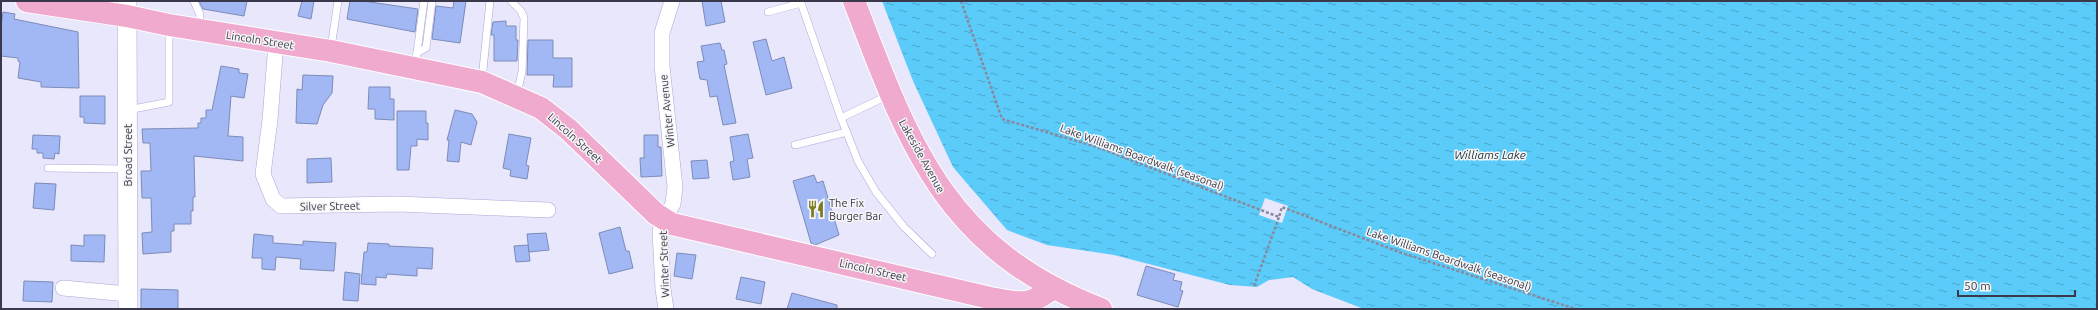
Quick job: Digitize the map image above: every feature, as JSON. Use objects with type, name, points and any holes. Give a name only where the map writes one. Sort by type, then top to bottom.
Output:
[{"type":"main road","name":"Lakeside Avenue","points":[[854,1],[890,95],[926,166],[951,204],[967,223],[1022,270],[1053,288],[1092,307]]},
{"type":"main road","name":"Lincoln Street","points":[[37,2],[127,8],[169,25],[331,51],[416,60],[482,82],[541,108],[568,129],[656,214],[672,224],[990,304],[1026,304],[1038,300],[1053,288]]},
{"type":"street","name":"Winter Avenue","points":[[664,219],[673,204],[675,186],[662,66],[662,33],[672,1]]},
{"type":"street","name":"Broad Street","points":[[127,8],[128,301]]},
{"type":"street","name":"Silver Street","points":[[276,42],[270,120],[263,174],[273,199],[281,206],[397,204],[548,210]]},
{"type":"street","name":"Winter Street","points":[[664,219],[660,231],[663,289],[666,309]]},
{"type":"street","points":[[63,288],[128,301]]},
{"type":"lane","points":[[194,1],[200,15],[198,30]]},
{"type":"lane","points":[[331,51],[338,1]]},
{"type":"lane","points":[[416,60],[424,1]]},
{"type":"lane","points":[[416,60],[426,48],[432,1]]},
{"type":"lane","points":[[482,82],[490,1]]},
{"type":"lane","points":[[511,1],[521,11],[524,18],[522,72],[516,96]]},
{"type":"lane","points":[[768,12],[801,3],[841,118],[858,160],[876,192],[904,227],[932,254]]},
{"type":"lane","points":[[128,110],[168,102],[169,25]]},
{"type":"lane","points":[[841,118],[890,95]]},
{"type":"lane","points":[[795,145],[847,132]]},
{"type":"lane","points":[[48,168],[128,169]]},
{"type":"path","name":"Lake Williams Boardwalk (seasonal)","points":[[961,1],[1002,119],[1094,146],[1279,218],[1282,207],[1399,252],[1576,309]]},
{"type":"path","points":[[1254,286],[1279,218]]},
{"type":"water","name":"Williams Lake","points":[[882,1],[2097,1],[2097,309],[1364,309],[1312,289],[1293,277],[1269,280],[1257,287],[1230,285],[1114,255],[1047,245],[1007,230],[953,167],[913,81]]},
{"type":"pier","points":[[1265,198],[1288,206],[1282,223],[1259,215]]},
{"type":"building","points":[[199,1],[247,1],[244,16],[203,9]]},
{"type":"building","points":[[302,1],[314,1],[311,19],[298,16]]},
{"type":"building","points":[[350,1],[363,1],[418,9],[415,32],[347,19]]},
{"type":"building","points":[[454,1],[466,1],[460,43],[432,39],[436,6],[453,8]]},
{"type":"building","points":[[702,1],[721,1],[725,22],[706,26]]},
{"type":"building","points":[[3,12],[15,14],[14,19],[78,32],[79,88],[41,87],[41,82],[18,78],[20,62],[18,61],[18,58],[1,56],[1,27]]},
{"type":"building","points":[[506,21],[506,26],[516,26],[516,40],[518,40],[517,61],[494,61],[494,35],[491,35],[493,22]]},
{"type":"building","points":[[766,39],[772,61],[784,57],[792,88],[766,95],[753,42]]},
{"type":"building","points":[[528,40],[553,40],[553,58],[572,58],[572,87],[553,87],[554,75],[527,75]]},
{"type":"building","points":[[720,43],[722,50],[724,50],[727,64],[724,65],[736,123],[723,125],[717,96],[710,97],[707,80],[700,79],[697,62],[704,61],[701,46]]},
{"type":"building","points":[[221,66],[239,69],[239,73],[248,74],[244,98],[231,96],[228,136],[243,137],[243,161],[194,156],[195,197],[193,197],[191,224],[174,224],[174,231],[171,231],[171,252],[143,254],[142,233],[152,232],[151,198],[142,198],[141,171],[151,171],[150,143],[143,143],[142,129],[198,128],[198,123],[201,123],[201,118],[206,118],[206,110],[212,110]]},
{"type":"building","points":[[303,75],[333,76],[332,93],[323,105],[317,124],[296,123],[297,89],[302,90]]},
{"type":"building","points":[[369,87],[390,87],[390,99],[394,99],[394,120],[375,119],[375,109],[368,109]]},
{"type":"building","points":[[80,96],[105,96],[105,124],[84,123],[84,117],[80,117]]},
{"type":"building","points":[[455,110],[472,114],[477,122],[471,145],[461,142],[459,162],[447,161],[449,140],[447,140]]},
{"type":"building","points":[[397,111],[426,111],[428,140],[417,139],[417,146],[411,146],[409,170],[397,170]]},
{"type":"building","points":[[509,134],[531,138],[526,165],[529,166],[527,179],[510,176],[511,170],[503,168]]},
{"type":"building","points":[[748,134],[753,158],[747,159],[750,177],[733,180],[730,162],[734,161],[730,137]]},
{"type":"building","points":[[33,135],[60,136],[59,154],[55,153],[54,159],[43,158],[43,153],[37,153],[37,149],[32,149]]},
{"type":"building","points":[[644,135],[658,135],[658,147],[661,147],[662,176],[641,177],[640,158],[644,158]]},
{"type":"building","points":[[331,158],[332,182],[307,183],[307,159]]},
{"type":"building","points":[[707,160],[709,178],[693,179],[691,161]]},
{"type":"building","name":"The Fix Burger Bar","points":[[814,175],[817,183],[823,181],[839,235],[815,245],[811,243],[793,181]]},
{"type":"building","points":[[35,183],[56,184],[54,210],[33,208]]},
{"type":"building","points":[[620,227],[626,251],[629,251],[633,268],[609,274],[599,233]]},
{"type":"building","points":[[546,233],[549,250],[529,252],[527,234]]},
{"type":"building","points":[[254,234],[273,236],[273,243],[303,245],[303,241],[336,243],[334,271],[300,269],[301,259],[276,257],[275,270],[262,269],[262,258],[252,258]]},
{"type":"building","points":[[84,235],[105,235],[104,262],[71,261],[71,245],[84,246]]},
{"type":"building","points":[[368,243],[389,244],[389,246],[433,248],[432,269],[417,268],[417,276],[387,274],[386,278],[376,277],[376,285],[361,284],[364,252],[367,252]]},
{"type":"building","points":[[528,245],[530,261],[516,262],[514,246]]},
{"type":"building","points":[[677,253],[696,255],[692,279],[674,276]]},
{"type":"building","points":[[1146,266],[1175,274],[1173,280],[1182,282],[1180,290],[1183,291],[1178,307],[1137,295]]},
{"type":"building","points":[[345,272],[360,274],[358,301],[343,300]]},
{"type":"building","points":[[741,277],[765,282],[761,304],[736,299]]},
{"type":"building","points":[[24,281],[53,282],[52,302],[23,301]]},
{"type":"building","points":[[141,289],[178,290],[178,309],[141,309]]},
{"type":"building","points":[[792,293],[837,305],[837,309],[787,309]]},
{"type":"place","name":"The Fix Burger Bar","points":[[816,209]]}]
